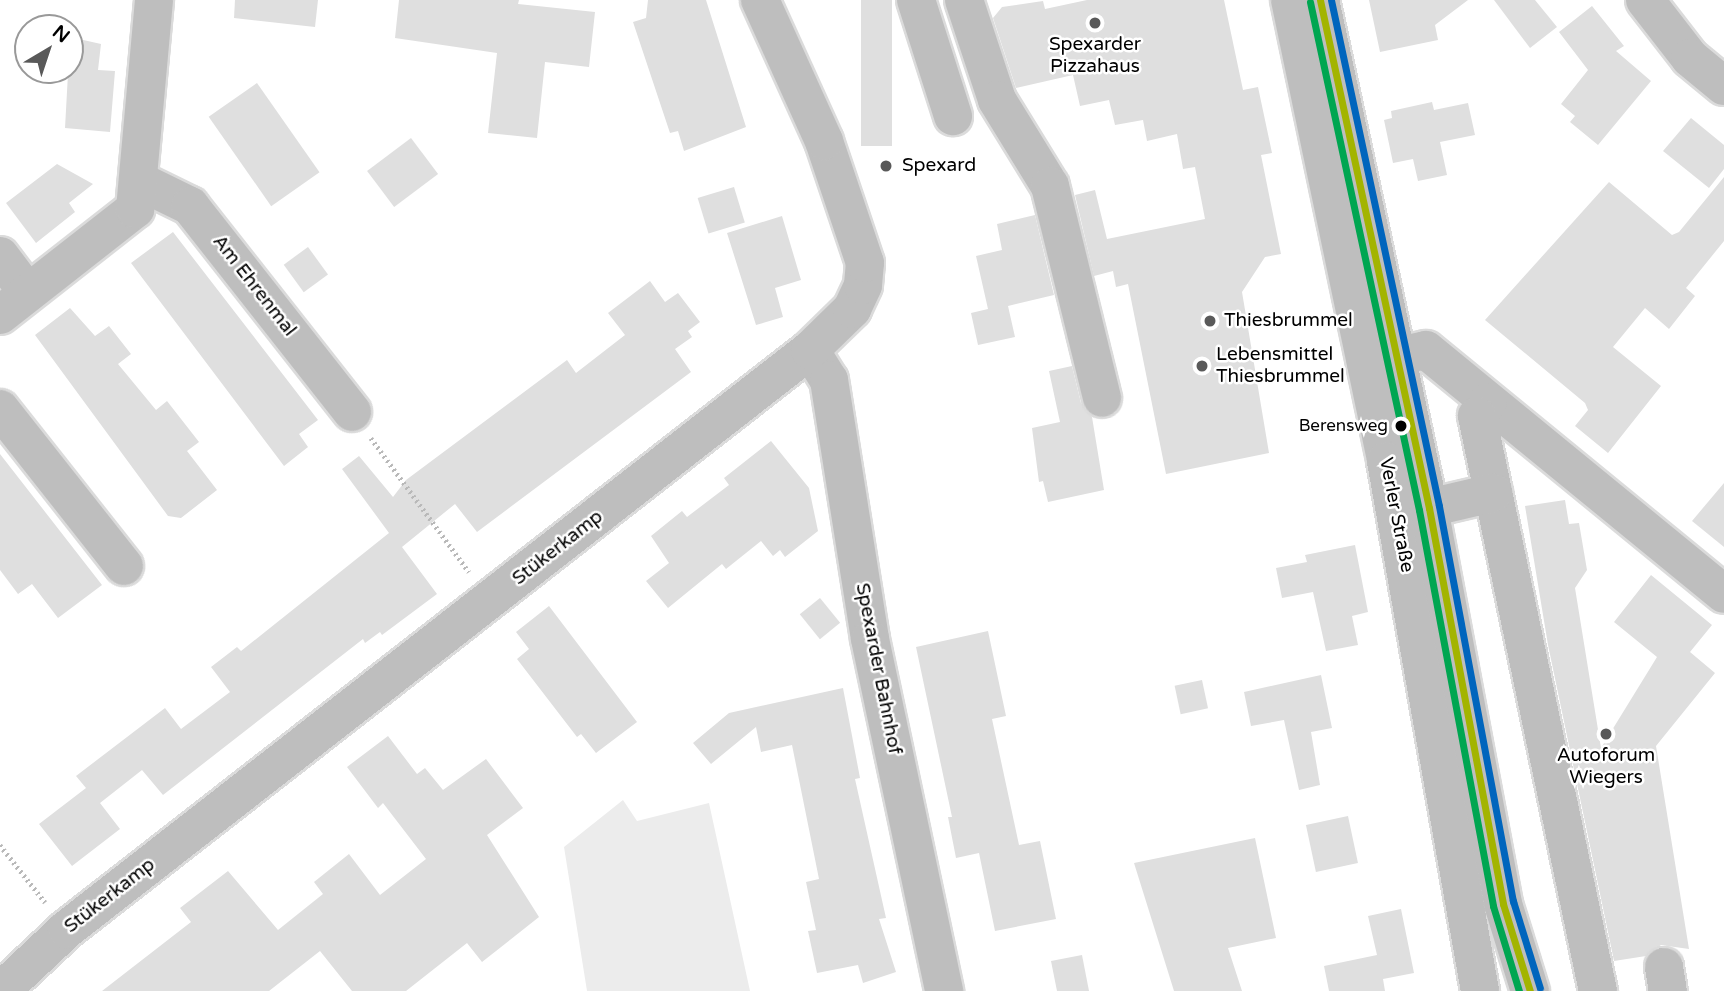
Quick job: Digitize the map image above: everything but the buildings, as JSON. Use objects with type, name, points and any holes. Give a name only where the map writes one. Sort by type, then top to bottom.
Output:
[{"type":"street","points":[[0,256],[14,304],[135,209],[154,0]]},
{"type":"street","name":"Stükerkamp","points":[[1,991],[67,929],[810,350],[852,309],[863,285],[865,263],[824,141],[760,0]]},
{"type":"street","points":[[916,0],[953,116]]},
{"type":"street","points":[[964,0],[997,100],[1049,186],[1102,398]]},
{"type":"street","name":"Verler Straße","points":[[1290,0],[1381,359],[1429,508],[1503,904],[1530,991]]},
{"type":"street","name":"Verler Straße","points":[[1320,0],[1381,359],[1480,991]]},
{"type":"street","points":[[1646,0],[1690,58],[1724,86]]},
{"type":"street","name":"Am Ehrenmal","points":[[139,181],[190,206],[352,412]]},
{"type":"street","name":"Spexarder Bahnhof","points":[[810,350],[829,380],[870,639],[944,991]]},
{"type":"street","points":[[1381,359],[1426,350],[1724,594]]},
{"type":"street","points":[[1488,402],[1477,416],[1598,991]]},
{"type":"street","points":[[0,409],[124,566]]},
{"type":"street","points":[[1429,508],[1493,493]]},
{"type":"path","points":[[352,412],[491,601]]},
{"type":"path","points":[[0,845],[67,929]]},
{"type":"shaded area","points":[[623,800],[637,821],[709,803],[750,991],[587,991],[564,847]]},
{"type":"transit line","points":[[1320,0],[1429,508],[1503,904],[1530,991]]},
{"type":"transit line","points":[[1331,0],[1439,506],[1513,901],[1540,988]]},
{"type":"transit line","points":[[1310,2],[1419,510],[1493,906],[1519,991]]},
{"type":"place","name":"Spexarder Pizzahaus","points":[[1095,23]]},
{"type":"place","name":"Spexard","points":[[886,166]]},
{"type":"place","name":"Thiesbrummel","points":[[1210,321]]},
{"type":"place","name":"Lebensmittel Thiesbrummel","points":[[1202,366]]},
{"type":"place","name":"Berensweg","points":[[1401,426]]},
{"type":"place","name":"Autoforum Wiegers","points":[[1606,734]]}]
